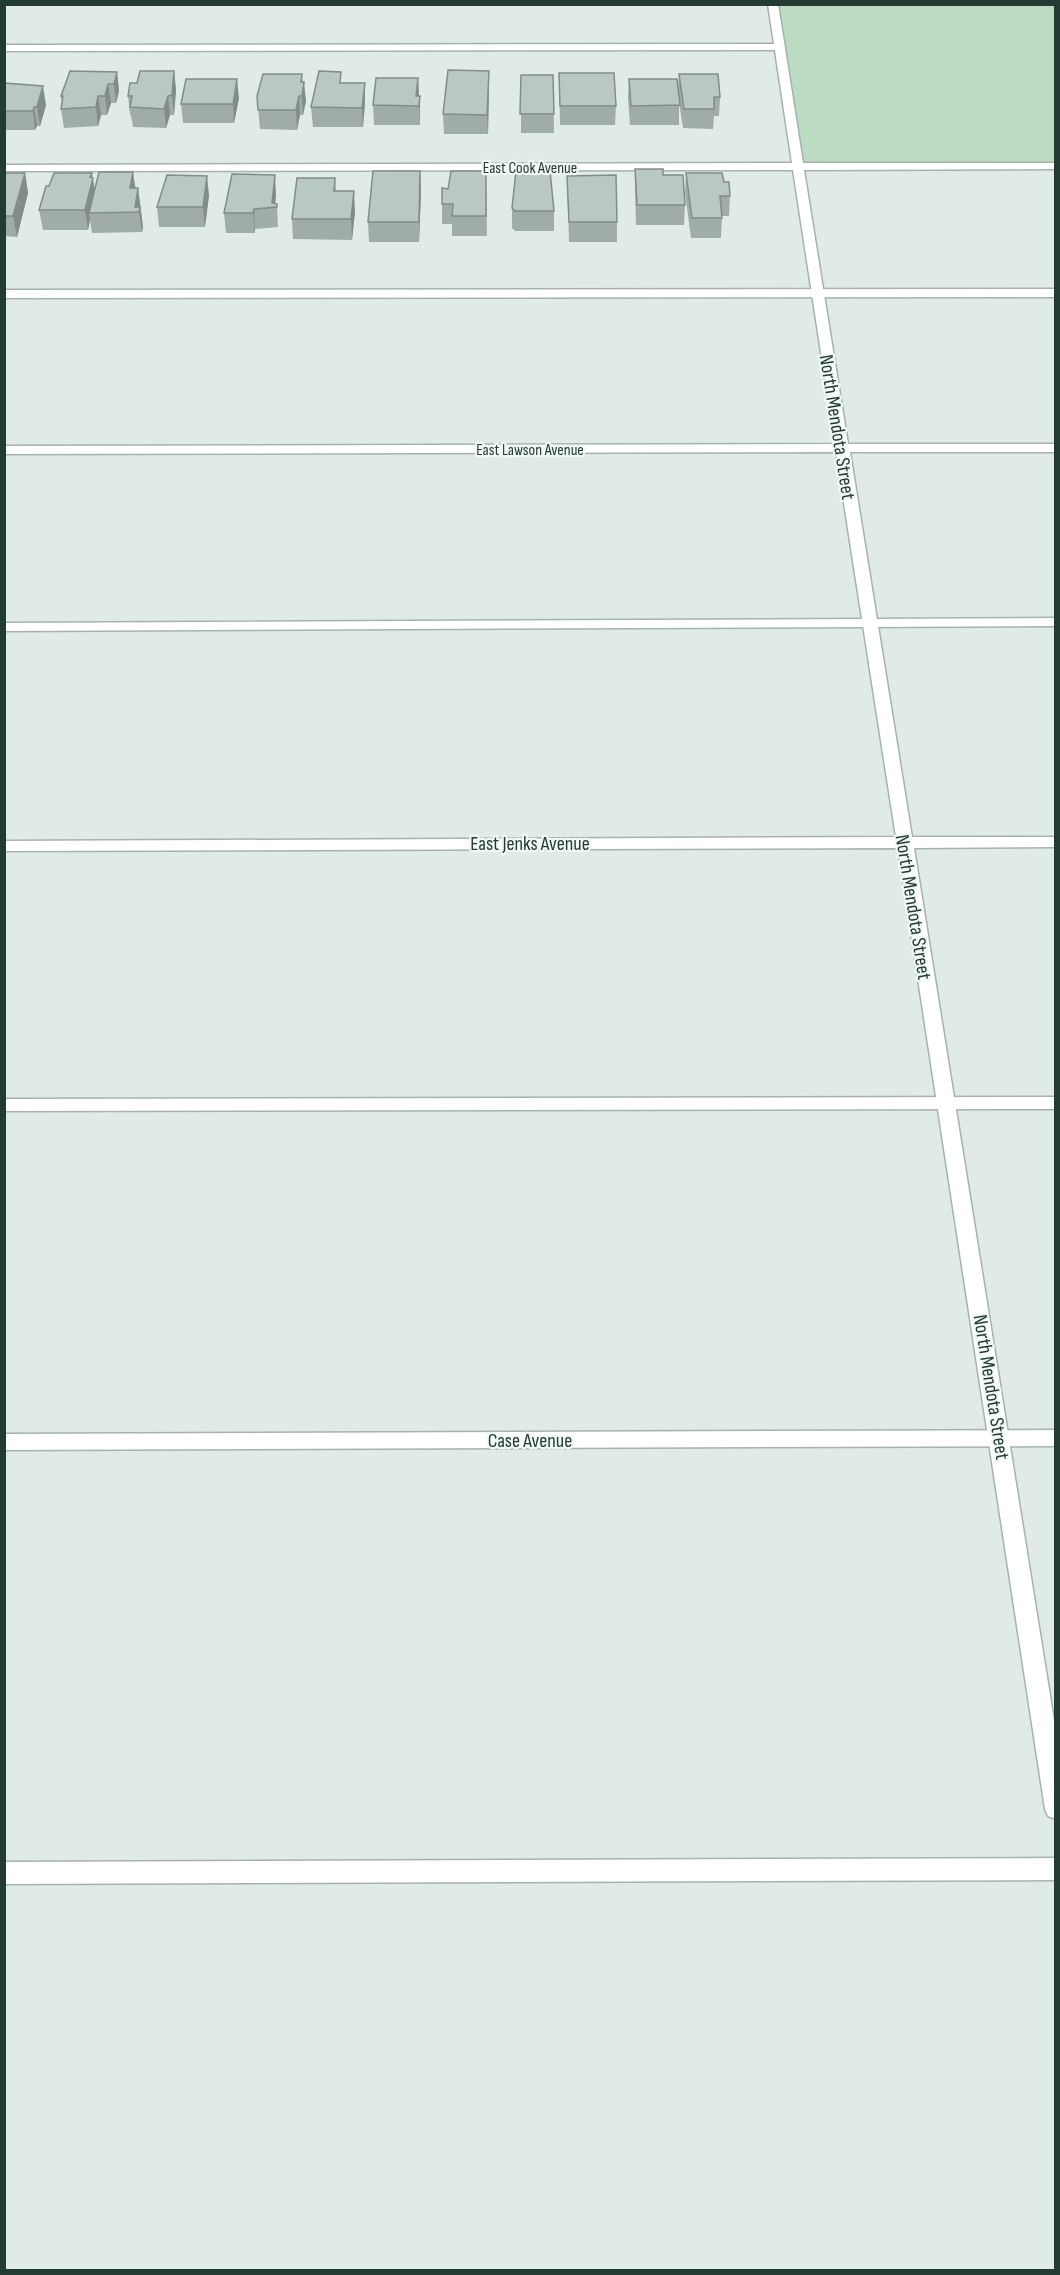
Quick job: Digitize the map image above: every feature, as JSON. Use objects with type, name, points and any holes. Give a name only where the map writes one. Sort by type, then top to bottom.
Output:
[{"type":"street","name":"North Mendota Street","points":[[773,4],[869,622],[1000,1438],[1056,1809]]},
{"type":"street","points":[[4,48],[780,47]]},
{"type":"street","name":"East Cook Avenue","points":[[4,168],[1056,166]]},
{"type":"street","points":[[4,294],[1056,294]]},
{"type":"street","name":"East Lawson Avenue","points":[[4,450],[1056,448]]},
{"type":"street","points":[[4,627],[1056,622]]},
{"type":"street","name":"East Jenks Avenue","points":[[4,846],[1056,842]]},
{"type":"street","points":[[4,1106],[1056,1103]]},
{"type":"street","name":"Case Avenue","points":[[4,1442],[1056,1438]]},
{"type":"street","points":[[4,1873],[1056,1869]]},
{"type":"green space","points":[[776,5],[1055,5],[1055,166],[798,167]]},
{"type":"building","points":[[448,70],[489,71],[487,115],[443,114]]},
{"type":"building","points":[[70,71],[117,72],[114,84],[108,84],[105,96],[98,96],[96,107],[61,109],[63,96],[61,96]]},
{"type":"building","points":[[140,71],[174,71],[172,95],[168,96],[164,109],[130,107],[132,96],[128,96],[130,83],[137,83]]},
{"type":"building","points":[[319,71],[341,72],[340,83],[365,83],[362,108],[311,107]]},
{"type":"building","points":[[559,73],[614,73],[616,106],[560,106]]},
{"type":"building","points":[[263,74],[302,74],[301,82],[304,82],[302,96],[299,96],[296,110],[258,110],[257,96]]},
{"type":"building","points":[[679,74],[718,74],[720,97],[714,97],[714,109],[684,109]]},
{"type":"building","points":[[521,75],[553,75],[554,114],[520,114]]},
{"type":"building","points":[[376,78],[418,78],[416,96],[420,96],[419,106],[373,105]]},
{"type":"building","points":[[186,79],[237,79],[233,104],[181,104]]},
{"type":"building","points":[[629,79],[677,79],[680,105],[631,106]]},
{"type":"building","points":[[4,83],[43,86],[37,107],[34,107],[33,111],[4,111]]},
{"type":"building","points":[[635,169],[663,169],[663,175],[683,175],[685,205],[637,205]]},
{"type":"building","points":[[373,171],[420,171],[419,222],[368,222]]},
{"type":"building","points":[[451,171],[486,171],[486,216],[452,216],[453,204],[442,204],[442,188],[448,189]]},
{"type":"building","points":[[516,171],[550,171],[554,211],[515,211],[512,208]]},
{"type":"building","points":[[99,172],[133,172],[130,188],[138,188],[135,207],[140,207],[139,212],[89,213]]},
{"type":"building","points":[[4,173],[25,173],[13,216],[4,216]]},
{"type":"building","points":[[54,173],[92,173],[90,177],[93,178],[85,210],[39,210],[46,186],[49,186]]},
{"type":"building","points":[[686,173],[722,173],[724,182],[729,182],[730,196],[720,196],[722,218],[692,218]]},
{"type":"building","points":[[232,174],[275,175],[272,203],[277,204],[277,207],[254,209],[253,213],[224,213]]},
{"type":"building","points":[[167,175],[207,176],[203,207],[157,207]]},
{"type":"building","points":[[616,175],[617,222],[569,222],[567,176]]},
{"type":"building","points":[[297,178],[335,178],[334,191],[354,191],[351,219],[292,219]]}]
